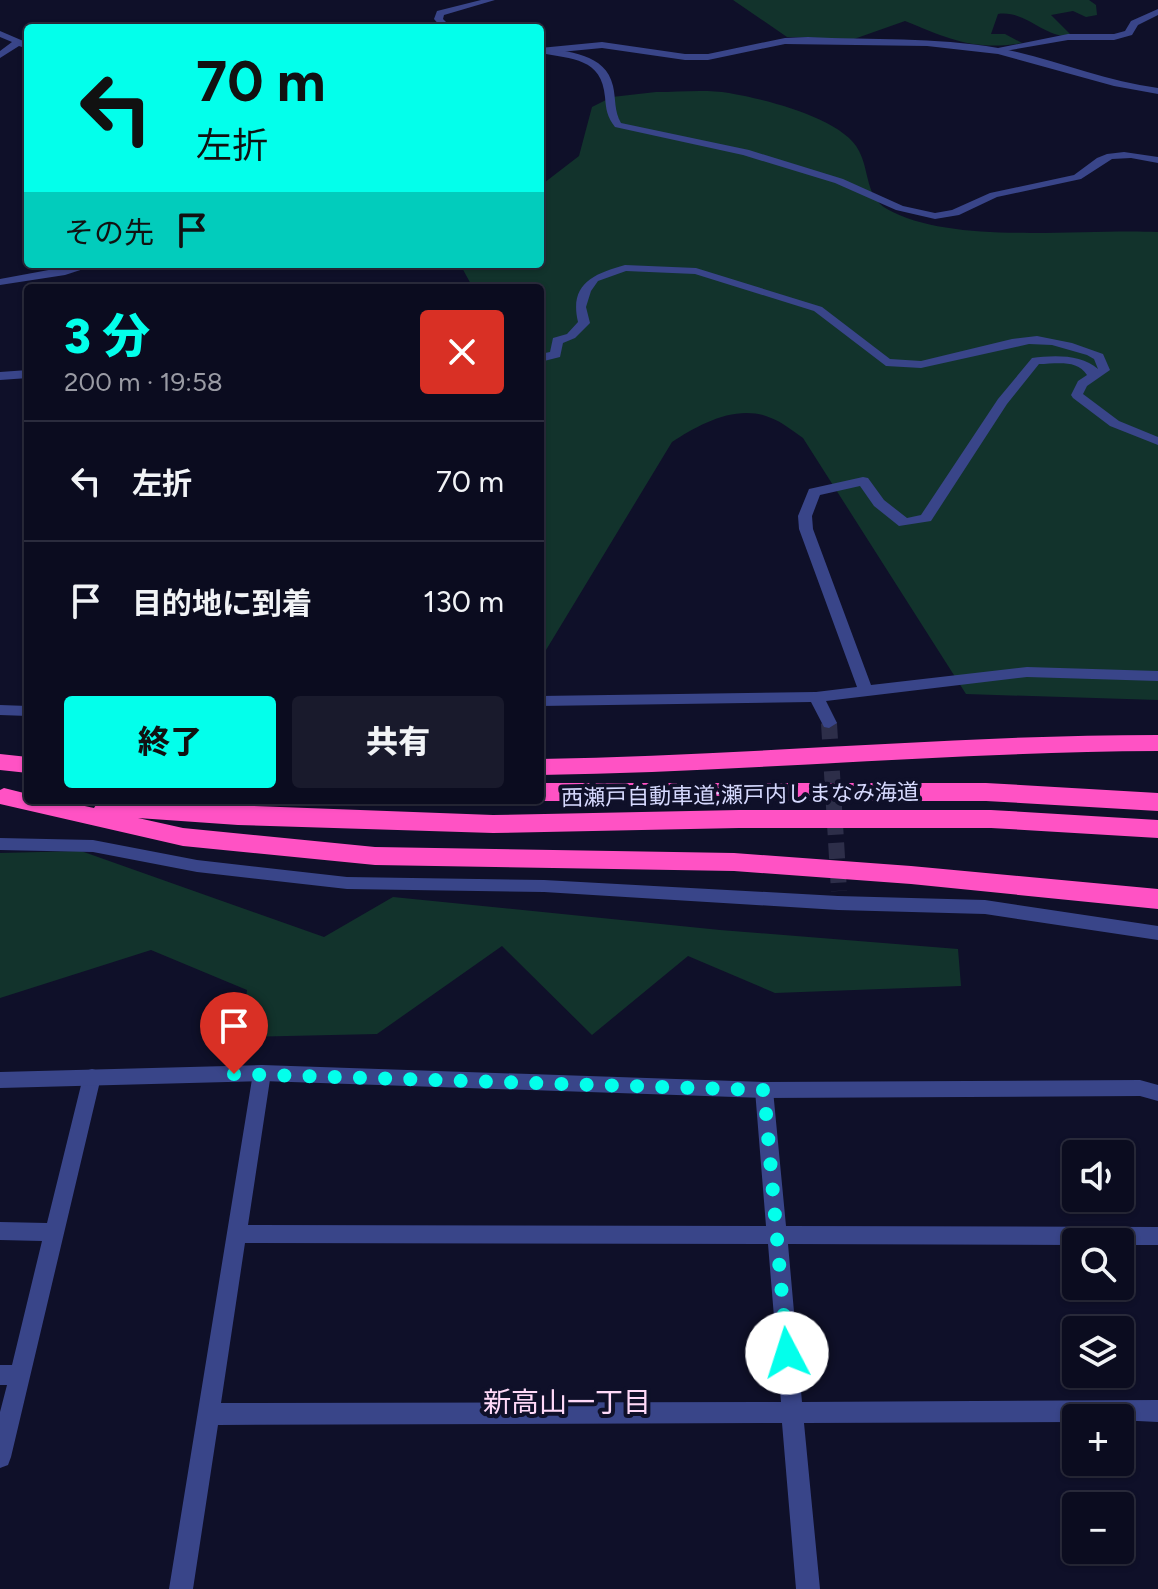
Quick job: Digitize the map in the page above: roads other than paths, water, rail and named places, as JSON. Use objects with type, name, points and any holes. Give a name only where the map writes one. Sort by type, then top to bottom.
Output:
[{"type":"highway","points":[[544,767],[645,767],[1060,742],[1158,743]]},
{"type":"highway","points":[[0,760],[24,762]]},
{"type":"highway","name":"西瀬戸自動車道;瀬戸内しまなみ海道","points":[[544,792],[986,792],[1158,802]]},
{"type":"highway","points":[[37,804],[183,837],[375,856],[734,862],[911,875],[1158,899]]},
{"type":"highway","name":"西瀬戸自動車道;瀬戸内しまなみ海道","points":[[86,804],[238,816],[477,823],[991,819],[1158,829]]},
{"type":"street","points":[[443,24],[438,19],[440,13],[491,0]]},
{"type":"street","points":[[993,50],[1068,37],[1114,37],[1129,33],[1134,23],[1158,12]]},
{"type":"street","points":[[0,34],[23,45]]},
{"type":"street","points":[[544,50],[602,45],[685,57],[708,57],[785,41],[808,40],[993,50],[1119,84],[1158,91]]},
{"type":"street","points":[[0,55],[23,45]]},
{"type":"street","points":[[544,51],[601,67],[608,76],[612,118],[618,125],[745,152],[839,181],[919,214],[935,216],[955,213],[994,195],[1077,177],[1101,159],[1111,156],[1130,155],[1158,160]]},
{"type":"street","points":[[544,357],[556,354],[557,341],[571,336],[584,323],[580,307],[585,291],[594,279],[625,268],[661,267],[696,271],[818,309],[886,362],[898,365],[963,356],[1032,339],[1091,352],[1099,357],[1104,370],[1082,384],[1077,395],[1093,412],[1136,434],[1158,441]]},
{"type":"street","points":[[0,282],[79,268]]},
{"type":"street","points":[[865,689],[806,529],[805,516],[814,492],[863,481],[879,503],[904,523],[926,518],[1002,402],[1036,361],[1072,360],[1089,367],[1094,376]]},
{"type":"street","points":[[1,377],[24,374]]},
{"type":"street","points":[[544,701],[816,697],[1027,672],[1158,676]]},
{"type":"street","points":[[816,697],[829,723]]},
{"type":"street","points":[[0,710],[24,711]]},
{"type":"street","points":[[0,844],[93,846],[197,866],[347,883],[544,886],[838,897],[985,907],[1158,933]]},
{"type":"street","points":[[181,1589],[262,1073]]},
{"type":"street","points":[[0,1080],[262,1073],[764,1090],[1128,1088],[1158,1093]]},
{"type":"street","points":[[0,1457],[10,1375],[55,1232],[92,1077]]},
{"type":"street","points":[[764,1090],[808,1589]]},
{"type":"street","points":[[0,1231],[55,1232]]},
{"type":"street","points":[[237,1234],[1158,1236]]},
{"type":"street","points":[[209,1414],[1158,1411]]},
{"type":"tunnel","points":[[829,723],[839,891]]},
{"type":"district","name":"新高山一丁目","points":[[567,1402]]}]
